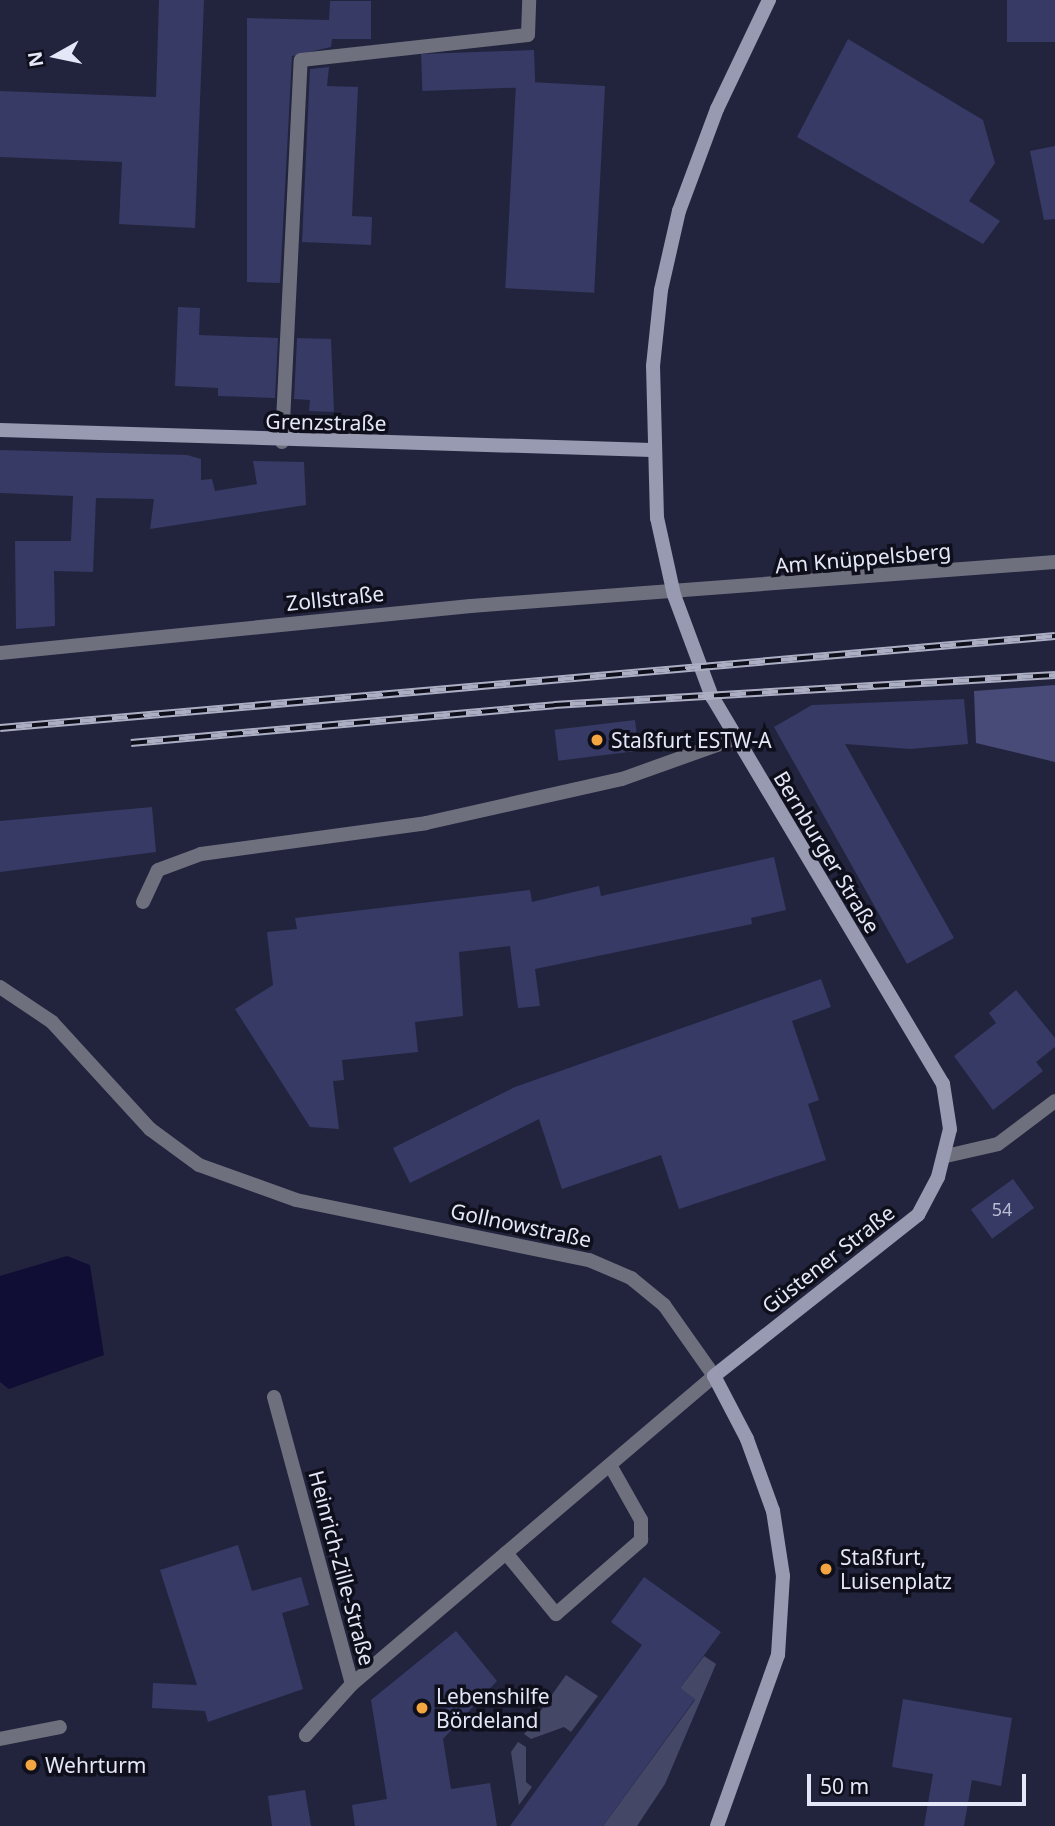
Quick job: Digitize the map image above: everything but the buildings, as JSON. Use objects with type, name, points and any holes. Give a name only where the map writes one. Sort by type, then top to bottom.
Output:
[{"type":"main road","name":"Bernburger Straße","points":[[769,0],[717,109],[679,211],[662,290],[652,450],[657,518],[674,595],[712,697],[734,738],[943,1084],[950,1129],[946,1156]]},
{"type":"main road","name":"Grenzstraße","points":[[0,430],[282,442],[652,450]]},
{"type":"main road","name":"Güstener Straße","points":[[715,1376],[918,1215],[946,1156]]},
{"type":"main road","name":"Gollnowstraße","points":[[715,1376],[773,1511],[783,1576],[778,1655],[717,1826]]},
{"type":"street","points":[[282,442],[301,60],[528,35],[529,0]]},
{"type":"street","name":"Am Knüppelsberg","points":[[674,595],[1055,562]]},
{"type":"street","name":"Zollstraße","points":[[0,653],[471,606],[674,595]]},
{"type":"street","points":[[143,902],[158,870],[201,854],[426,823],[622,779],[734,738]]},
{"type":"street","name":"Gollnowstraße","points":[[0,987],[51,1022],[150,1129],[198,1165],[296,1200],[589,1260],[631,1278],[664,1305],[715,1376]]},
{"type":"street","points":[[946,1156],[998,1144],[1055,1101]]},
{"type":"street","points":[[352,1684],[715,1376]]},
{"type":"street","name":"Heinrich-Zille-Straße","points":[[274,1397],[352,1684],[306,1735]]},
{"type":"street","points":[[506,1553],[556,1614],[641,1540],[640,1520],[610,1465]]},
{"type":"street","points":[[0,1739],[60,1727]]},
{"type":"shaded area","points":[[1055,685],[1055,762],[976,743],[974,691]]},
{"type":"shaded area","points":[[67,1256],[90,1265],[104,1355],[9,1389],[0,1382],[0,1276]]},
{"type":"shaded area","points":[[704,1656],[716,1664],[665,1784],[637,1826],[603,1826],[695,1700],[680,1688]]},
{"type":"shaded area","points":[[566,1675],[598,1696],[571,1732],[564,1727],[531,1739],[524,1734]]},
{"type":"shaded area","points":[[518,1742],[526,1747],[526,1782],[532,1787],[519,1805],[511,1752]]},
{"type":"railway","points":[[0,728],[1055,636]]},
{"type":"railway","points":[[131,743],[554,705],[1055,675]]},
{"type":"place","name":"Staßfurt ESTW-A","points":[[597,740]]},
{"type":"place","name":"Staßfurt, Luisenplatz","points":[[826,1569]]},
{"type":"place","name":"Lebenshilfe Bördeland","points":[[422,1708]]},
{"type":"place","name":"Wehrturm","points":[[31,1765]]}]
